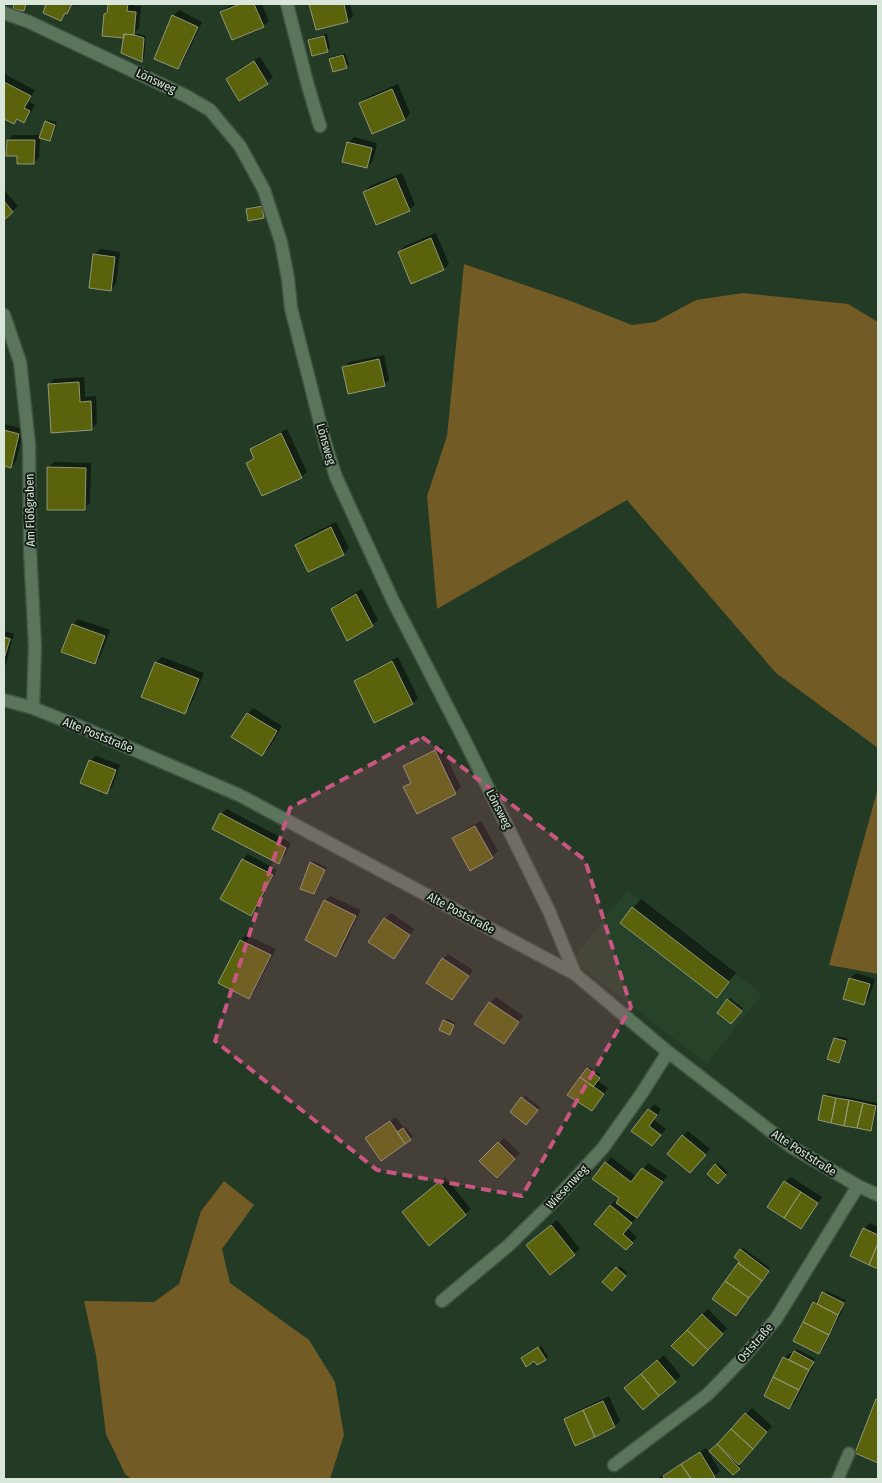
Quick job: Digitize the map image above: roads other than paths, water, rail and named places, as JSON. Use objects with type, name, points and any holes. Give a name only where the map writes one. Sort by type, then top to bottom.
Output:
[{"type":"street","points":[[287,4],[320,126]]},
{"type":"street","name":"Lönsweg","points":[[4,12],[186,96],[210,110],[240,146],[264,190],[281,242],[291,308],[326,446],[336,477],[389,593],[549,911],[575,974]]},
{"type":"street","name":"Am Flößgraben","points":[[4,315],[20,362],[29,444],[30,550],[35,646],[33,708]]},
{"type":"street","name":"Alte Poststraße","points":[[4,700],[33,708],[88,730],[238,795],[575,974],[668,1052],[790,1146],[858,1186],[878,1195]]},
{"type":"street","name":"Wiesenweg","points":[[442,1301],[509,1245],[554,1201],[603,1148],[668,1052]]},
{"type":"street","name":"Oststraße","points":[[614,1465],[707,1395],[741,1360],[776,1319],[858,1186]]},
{"type":"lane","points":[[838,1479],[849,1453]]}]
